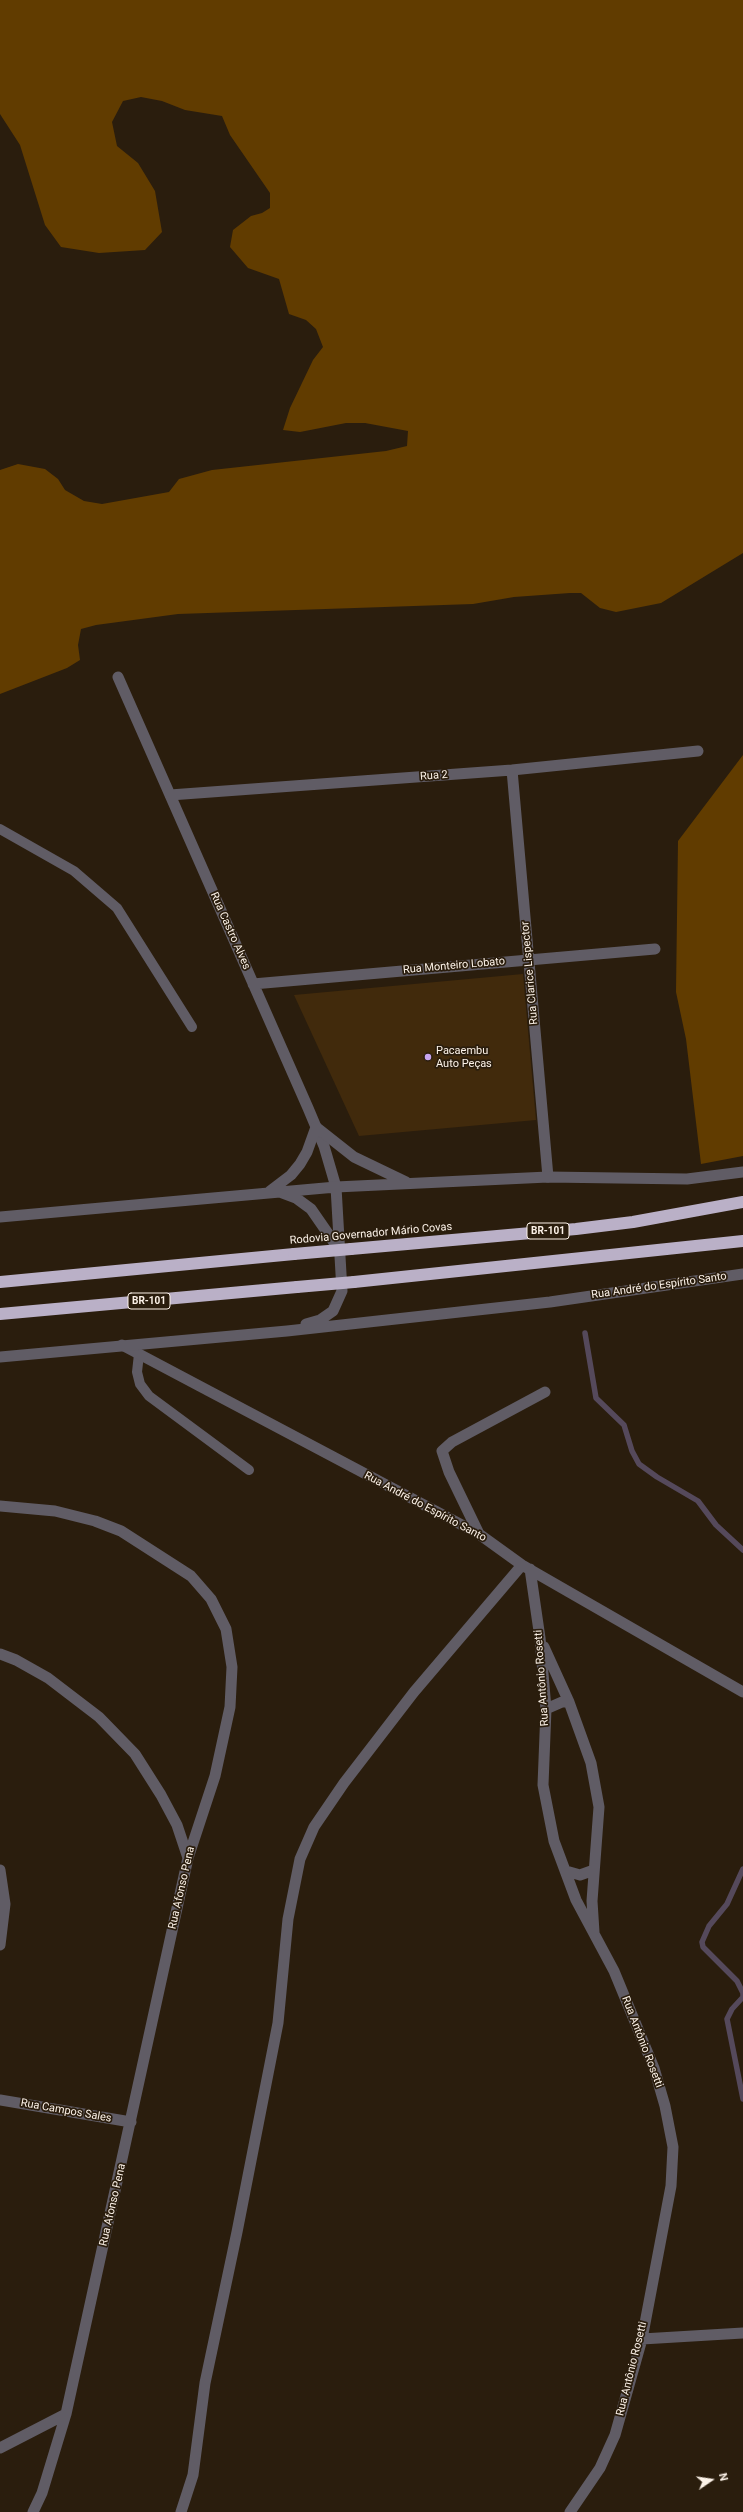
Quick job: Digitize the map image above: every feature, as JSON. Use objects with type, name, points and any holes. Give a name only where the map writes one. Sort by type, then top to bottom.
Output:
[{"type":"highway","name":"Rodovia Governador Mário Covas","points":[[0,1282],[612,1224],[743,1202]]},
{"type":"highway","name":"BR-101","points":[[0,1314],[354,1282],[743,1241]]},
{"type":"street","name":"Rua Castro Alves","points":[[118,677],[316,1127],[336,1187],[338,1249],[342,1290],[337,1304],[320,1320],[287,1331]]},
{"type":"street","name":"Rua 2","points":[[170,795],[512,770],[698,751]]},
{"type":"street","name":"Rua Clarice Lispector","points":[[512,770],[548,1177]]},
{"type":"street","name":"Rua Monteiro Lobato","points":[[253,984],[655,949]]},
{"type":"street","points":[[269,1191],[286,1179],[300,1164],[307,1152],[316,1127],[354,1157],[409,1183]]},
{"type":"street","points":[[0,1217],[269,1191],[548,1177],[610,1176],[662,1180],[743,1172]]},
{"type":"street","points":[[269,1191],[288,1194],[304,1203],[338,1249]]},
{"type":"street","name":"Rua André do Espírito Santo","points":[[0,1357],[287,1331],[550,1302],[743,1274]]},
{"type":"street","name":"Rua André do Espírito Santo","points":[[122,1345],[479,1534],[526,1567],[743,1692]]},
{"type":"street","points":[[479,1534],[449,1472],[442,1450],[452,1442],[546,1392]]},
{"type":"street","name":"Rua Afonso Pena","points":[[0,1506],[55,1511],[95,1521],[121,1531],[191,1576],[211,1599],[226,1628],[232,1667],[230,1707],[215,1776],[188,1858],[66,2414],[42,2493],[33,2512]]},
{"type":"street","points":[[181,2512],[193,2475],[205,2383],[278,2023],[288,1919],[300,1859],[314,1827],[344,1783],[414,1692],[526,1567]]},
{"type":"street","name":"Rua Antônio Rosetti","points":[[526,1567],[540,1638],[546,1709],[544,1786],[554,1841],[594,1936],[614,1971],[654,2068],[665,2106],[673,2147],[671,2186],[642,2339],[615,2435],[600,2468],[570,2512]]},
{"type":"street","points":[[540,1638],[569,1702],[591,1763],[599,1807],[592,1901],[594,1936]]},
{"type":"street","points":[[0,1654],[16,1660],[48,1678],[99,1717],[135,1754],[161,1794],[177,1825],[188,1858]]},
{"type":"street","points":[[546,1709],[562,1702],[569,1702]]},
{"type":"street","points":[[0,1870],[6,1904],[0,1945]]},
{"type":"street","points":[[566,1871],[580,1875],[594,1870]]},
{"type":"street","name":"Rua Campos Sales","points":[[0,2100],[131,2122]]},
{"type":"street","points":[[642,2339],[743,2333]]},
{"type":"street","points":[[0,2448],[66,2414]]},
{"type":"lane","points":[[0,829],[74,871],[117,908],[192,1027]]},
{"type":"lane","points":[[139,1354],[137,1372],[140,1384],[148,1396],[249,1470]]},
{"type":"shaded area","points":[[0,0],[743,0],[743,553],[661,603],[616,612],[600,608],[581,593],[570,593],[514,597],[473,604],[178,614],[96,625],[81,629],[78,645],[80,660],[67,668],[0,694],[0,470],[18,464],[45,469],[58,479],[65,490],[84,501],[102,504],[169,492],[179,479],[212,470],[386,451],[407,446],[408,431],[365,423],[346,423],[300,432],[283,430],[290,408],[313,360],[323,347],[316,329],[306,320],[289,314],[279,279],[248,268],[230,247],[233,230],[251,216],[262,213],[270,208],[270,193],[230,135],[222,116],[185,110],[162,101],[141,97],[123,101],[112,122],[117,146],[138,163],[155,191],[162,232],[145,250],[99,253],[61,247],[45,225],[20,145],[0,114]]},
{"type":"shaded area","points":[[743,755],[743,1156],[701,1164],[686,1039],[676,992],[678,841]]},
{"type":"building","name":"Pacaembu Auto Peças","points":[[523,974],[536,1120],[359,1136],[294,995]]},
{"type":"waterway","points":[[585,1333],[596,1398],[624,1425],[632,1451],[639,1464],[657,1477],[698,1501],[716,1525],[743,1550]]},
{"type":"waterway","points":[[743,1869],[727,1904],[709,1926],[702,1942],[703,1947],[737,1981],[743,1993],[743,1997],[732,2009],[727,2019],[743,2099]]},
{"type":"place","name":"Pacaembu Auto Peças","points":[[428,1057]]}]
